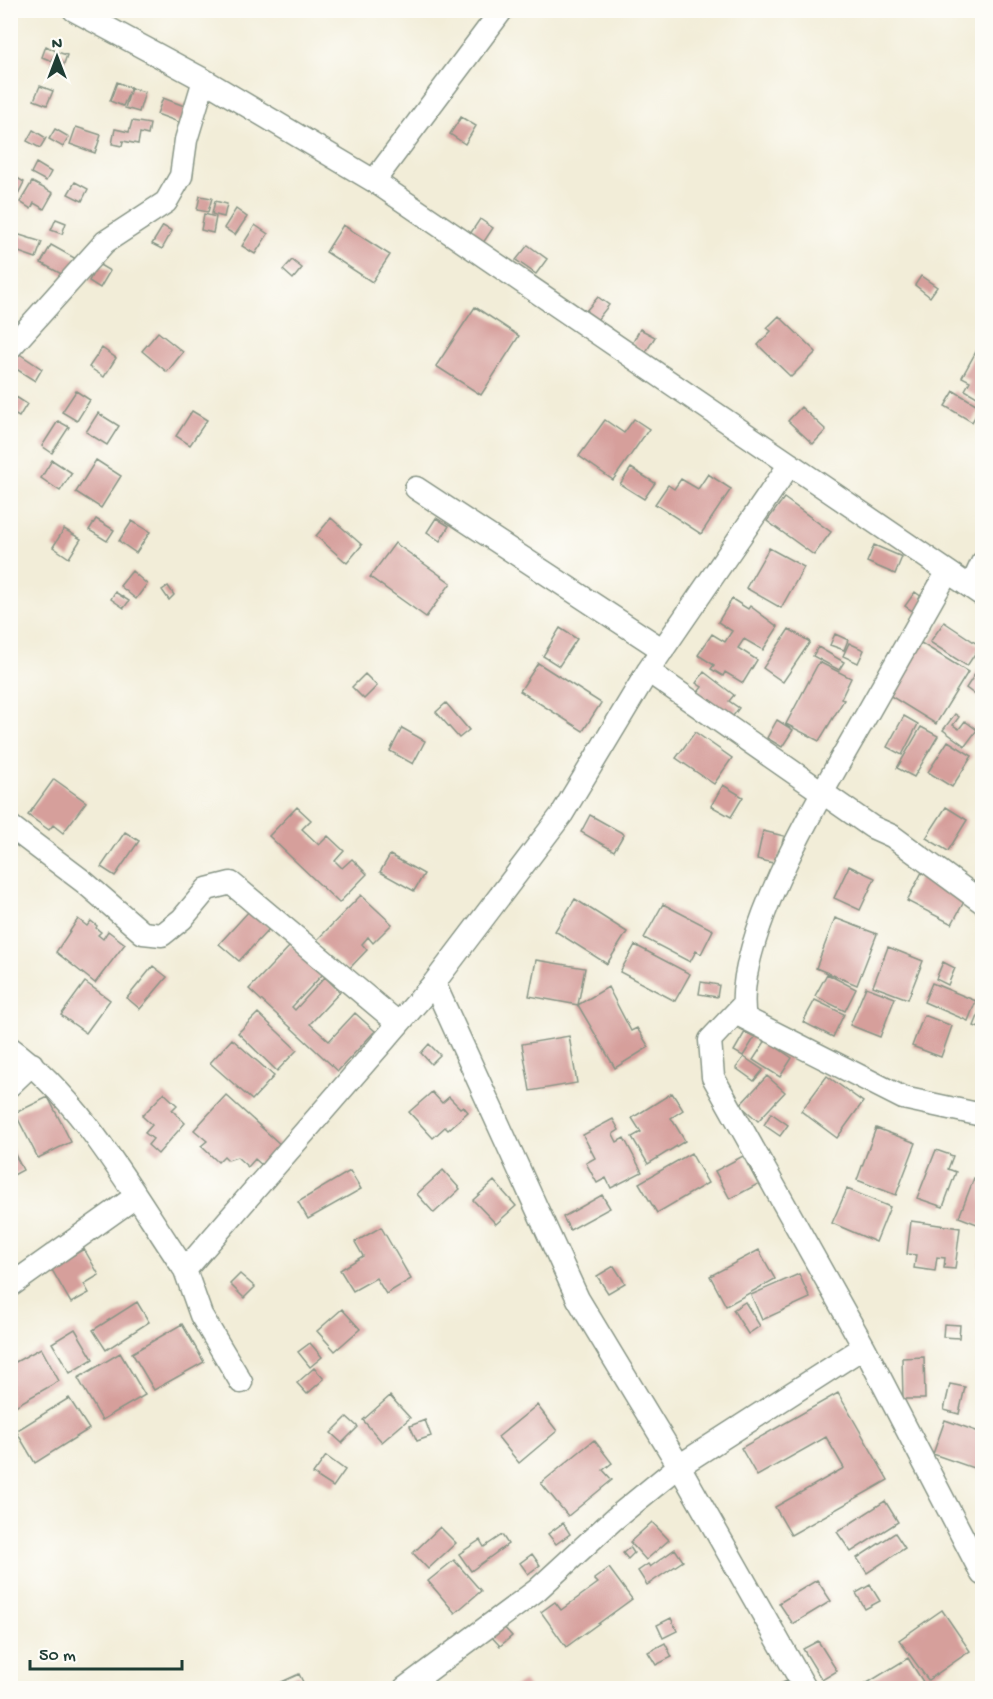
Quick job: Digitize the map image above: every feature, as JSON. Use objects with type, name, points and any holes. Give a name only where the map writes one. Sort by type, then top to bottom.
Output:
[{"type":"street","points":[[74,10],[204,80],[375,181],[947,573],[977,591],[982,563]]},
{"type":"street","points":[[375,181],[502,10]]},
{"type":"street","points":[[10,348],[105,242],[166,202],[181,176],[186,140],[204,80]]},
{"type":"street","points":[[185,1269],[434,983],[562,814],[648,671],[790,464]]},
{"type":"street","points":[[416,488],[663,651]]},
{"type":"street","points":[[947,573],[823,791],[776,886],[762,920],[747,968],[743,1005],[745,1018],[903,1098],[982,1115]]},
{"type":"street","points":[[648,671],[872,827],[892,836],[982,902]]},
{"type":"street","points":[[10,826],[84,882],[143,933],[162,935],[182,919],[207,889],[231,883],[398,1023]]},
{"type":"street","points":[[434,983],[578,1299],[680,1466],[805,1689]]},
{"type":"street","points":[[743,1005],[710,1040],[713,1077],[864,1347],[982,1574]]},
{"type":"street","points":[[10,1048],[32,1064],[92,1132],[185,1269],[201,1315],[241,1382]]},
{"type":"street","points":[[10,1084],[32,1064]]},
{"type":"street","points":[[10,1286],[135,1197]]},
{"type":"street","points":[[405,1689],[537,1590],[613,1520],[680,1466],[864,1347]]},
{"type":"building","points":[[46,46],[56,51],[52,61],[42,57]]},
{"type":"building","points":[[57,52],[67,55],[61,72],[51,68]]},
{"type":"building","points":[[117,82],[131,88],[123,106],[110,101]]},
{"type":"building","points":[[40,86],[53,91],[47,105],[34,100]]},
{"type":"building","points":[[131,88],[145,92],[139,112],[125,108]]},
{"type":"building","points":[[163,98],[187,107],[181,123],[157,114]]},
{"type":"building","points":[[461,117],[476,126],[465,144],[450,134]]},
{"type":"building","points":[[132,121],[150,124],[148,135],[140,133],[138,144],[123,141],[122,146],[112,144],[115,129],[129,132]]},
{"type":"building","points":[[76,127],[101,135],[95,153],[70,144]]},
{"type":"building","points":[[55,129],[69,137],[63,147],[49,139]]},
{"type":"building","points":[[33,130],[46,138],[40,148],[27,141]]},
{"type":"building","points":[[36,163],[51,172],[46,181],[31,173]]},
{"type":"building","points":[[12,175],[24,182],[16,198],[10,195]]},
{"type":"building","points":[[32,182],[53,193],[44,209],[34,203],[31,209],[20,202]]},
{"type":"building","points":[[75,182],[88,189],[82,201],[68,194]]},
{"type":"building","points":[[200,196],[212,198],[208,212],[197,210]]},
{"type":"building","points":[[215,201],[227,204],[224,217],[212,214]]},
{"type":"building","points":[[236,209],[247,217],[235,235],[224,228]]},
{"type":"building","points":[[204,214],[216,217],[213,233],[201,230]]},
{"type":"building","points":[[56,219],[66,223],[62,234],[51,230]]},
{"type":"building","points":[[480,219],[493,228],[483,243],[470,234]]},
{"type":"building","points":[[255,225],[268,234],[255,254],[242,246]]},
{"type":"building","points":[[343,225],[390,255],[372,282],[326,252]]},
{"type":"building","points":[[163,226],[172,231],[162,249],[152,244]]},
{"type":"building","points":[[10,232],[42,242],[36,258],[10,249]]},
{"type":"building","points":[[51,245],[78,260],[67,277],[41,263]]},
{"type":"building","points":[[528,245],[547,259],[536,274],[516,260]]},
{"type":"building","points":[[292,260],[302,268],[293,279],[283,270]]},
{"type":"building","points":[[98,264],[110,271],[100,288],[89,281]]},
{"type":"building","points":[[921,276],[937,287],[930,297],[915,285]]},
{"type":"building","points":[[598,297],[609,305],[597,320],[586,311]]},
{"type":"building","points":[[475,307],[519,336],[481,395],[436,366]]},
{"type":"building","points":[[779,316],[816,352],[791,377],[758,345],[771,331],[767,328]]},
{"type":"building","points":[[640,329],[655,337],[646,352],[632,344]]},
{"type":"building","points":[[158,332],[183,352],[167,372],[142,351]]},
{"type":"building","points":[[982,341],[982,400],[965,390],[970,381],[962,377]]},
{"type":"building","points":[[102,348],[116,358],[104,377],[89,367]]},
{"type":"building","points":[[18,353],[42,369],[35,381],[10,365]]},
{"type":"building","points":[[76,391],[90,400],[77,421],[62,412]]},
{"type":"building","points":[[954,391],[981,407],[972,422],[945,406]]},
{"type":"building","points":[[16,397],[27,404],[19,417],[10,412],[10,405]]},
{"type":"building","points":[[801,407],[826,430],[813,444],[788,421]]},
{"type":"building","points":[[192,411],[207,420],[190,445],[176,436]]},
{"type":"building","points":[[98,413],[119,426],[107,445],[86,432]]},
{"type":"building","points":[[634,419],[649,429],[613,480],[579,456],[605,420],[624,433]]},
{"type":"building","points":[[58,421],[69,427],[52,453],[42,446]]},
{"type":"building","points":[[52,460],[72,473],[60,491],[41,478]]},
{"type":"building","points":[[96,460],[121,476],[101,508],[76,492]]},
{"type":"building","points":[[631,468],[655,483],[644,499],[620,484]]},
{"type":"building","points":[[708,474],[731,489],[701,534],[655,504],[668,485],[674,489],[681,479],[698,489]]},
{"type":"building","points":[[784,498],[831,532],[814,555],[767,521]]},
{"type":"building","points":[[331,518],[362,545],[347,563],[316,536]]},
{"type":"building","points":[[436,518],[449,526],[440,541],[427,532]]},
{"type":"building","points":[[96,519],[114,530],[107,541],[89,530]]},
{"type":"building","points":[[132,521],[150,532],[136,553],[119,541]]},
{"type":"building","points":[[64,529],[81,539],[69,558],[53,547]]},
{"type":"building","points":[[395,543],[451,583],[426,617],[370,577]]},
{"type":"building","points":[[874,545],[902,557],[895,574],[867,562]]},
{"type":"building","points":[[769,548],[804,567],[781,608],[746,588]]},
{"type":"building","points":[[132,571],[147,584],[136,599],[120,586]]},
{"type":"building","points":[[168,586],[174,595],[169,600],[162,590]]},
{"type":"building","points":[[115,592],[129,601],[124,608],[111,599]]},
{"type":"building","points":[[915,592],[926,600],[917,614],[905,606]]},
{"type":"building","points":[[732,599],[748,609],[750,606],[778,627],[763,650],[744,639],[738,648],[757,660],[743,683],[725,672],[723,676],[711,669],[714,665],[698,655],[712,634],[725,642],[732,631],[718,622]]},
{"type":"building","points":[[944,622],[980,646],[967,666],[930,642]]},
{"type":"building","points":[[560,628],[577,639],[559,666],[543,656]]},
{"type":"building","points":[[789,629],[810,642],[783,682],[763,668]]},
{"type":"building","points":[[835,634],[848,640],[844,650],[830,645]]},
{"type":"building","points":[[849,643],[864,650],[858,663],[843,656]]},
{"type":"building","points":[[921,643],[968,672],[936,724],[889,695]]},
{"type":"building","points":[[818,647],[844,662],[839,670],[813,656]]},
{"type":"building","points":[[819,662],[851,678],[841,699],[844,700],[819,741],[786,724]]},
{"type":"building","points":[[538,663],[601,703],[583,731],[520,691]]},
{"type":"building","points":[[982,663],[982,700],[966,688]]},
{"type":"building","points":[[704,672],[734,695],[729,701],[739,708],[730,720],[696,695],[702,687],[696,683]]},
{"type":"building","points":[[365,674],[377,686],[364,699],[352,687]]},
{"type":"building","points":[[446,703],[469,730],[459,738],[436,712]]},
{"type":"building","points":[[955,714],[959,717],[953,725],[959,729],[965,721],[977,730],[965,746],[943,730]]},
{"type":"building","points":[[904,716],[918,724],[902,755],[887,747]]},
{"type":"building","points":[[777,720],[793,730],[782,747],[767,738]]},
{"type":"building","points":[[921,727],[938,736],[914,777],[897,768]]},
{"type":"building","points":[[402,728],[425,741],[413,764],[390,751]]},
{"type":"building","points":[[695,732],[732,758],[714,784],[676,758]]},
{"type":"building","points":[[948,741],[972,756],[952,787],[928,772]]},
{"type":"building","points":[[54,779],[86,802],[63,833],[53,825],[49,830],[28,815]]},
{"type":"building","points":[[723,785],[743,797],[731,817],[711,806]]},
{"type":"building","points":[[297,807],[311,820],[302,829],[319,845],[328,836],[344,851],[335,861],[342,868],[352,859],[367,874],[339,903],[269,836]]},
{"type":"building","points":[[946,807],[967,820],[948,851],[926,838]]},
{"type":"building","points":[[590,815],[624,834],[614,851],[581,832]]},
{"type":"building","points":[[763,831],[784,836],[777,864],[757,859]]},
{"type":"building","points":[[125,832],[139,841],[115,876],[101,867]]},
{"type":"building","points":[[390,855],[424,874],[414,891],[380,872]]},
{"type":"building","points":[[849,866],[875,878],[860,910],[834,898]]},
{"type":"building","points":[[922,872],[968,894],[952,924],[907,901]]},
{"type":"building","points":[[361,895],[392,924],[373,943],[368,937],[362,944],[367,950],[348,970],[317,940]]},
{"type":"building","points":[[575,899],[627,932],[607,964],[555,931]]},
{"type":"building","points":[[663,904],[713,930],[701,954],[696,951],[690,962],[644,938]]},
{"type":"building","points":[[250,910],[270,928],[239,961],[219,944]]},
{"type":"building","points":[[835,918],[877,934],[857,985],[816,968]]},
{"type":"building","points":[[78,919],[87,926],[91,921],[101,932],[98,935],[103,939],[108,931],[125,944],[95,983],[56,952]]},
{"type":"building","points":[[291,945],[323,974],[292,1007],[295,1010],[325,977],[340,992],[310,1024],[329,1041],[355,1013],[375,1031],[338,1071],[249,989]]},
{"type":"building","points":[[635,945],[690,974],[675,1001],[620,972]]},
{"type":"building","points":[[888,947],[923,961],[908,999],[873,986]]},
{"type":"building","points":[[536,960],[585,968],[578,1005],[529,996]]},
{"type":"building","points":[[943,962],[955,968],[948,985],[936,979]]},
{"type":"building","points":[[153,966],[167,977],[140,1009],[127,998]]},
{"type":"building","points":[[827,974],[856,989],[845,1011],[815,996]]},
{"type":"building","points":[[85,982],[110,1000],[86,1033],[61,1015]]},
{"type":"building","points":[[701,982],[719,985],[717,997],[699,994]]},
{"type":"building","points":[[932,983],[976,1001],[968,1021],[924,1002]]},
{"type":"building","points":[[608,987],[631,1031],[637,1028],[649,1047],[615,1068],[578,1005]]},
{"type":"building","points":[[866,987],[895,998],[880,1037],[850,1025]]},
{"type":"building","points":[[815,1000],[844,1014],[833,1037],[803,1022]]},
{"type":"building","points":[[982,1006],[982,1029],[974,1026]]},
{"type":"building","points":[[258,1013],[297,1050],[277,1071],[238,1033]]},
{"type":"building","points":[[924,1015],[952,1026],[941,1057],[912,1046]]},
{"type":"building","points":[[745,1032],[755,1037],[743,1056],[734,1051]]},
{"type":"building","points":[[569,1036],[577,1083],[530,1091],[522,1044]]},
{"type":"building","points":[[232,1039],[274,1076],[252,1100],[210,1063]]},
{"type":"building","points":[[766,1040],[792,1058],[780,1077],[753,1060]]},
{"type":"building","points":[[429,1044],[440,1055],[431,1064],[421,1053]]},
{"type":"building","points":[[744,1057],[763,1070],[754,1081],[736,1068]]},
{"type":"building","points":[[767,1076],[785,1092],[758,1121],[740,1105]]},
{"type":"building","points":[[827,1076],[863,1102],[837,1138],[801,1111]]},
{"type":"building","points":[[432,1092],[442,1103],[449,1097],[460,1108],[463,1106],[468,1112],[448,1130],[445,1127],[433,1138],[409,1112]]},
{"type":"building","points":[[164,1093],[177,1105],[172,1110],[185,1123],[158,1154],[148,1145],[153,1139],[145,1133],[152,1125],[142,1116]]},
{"type":"building","points":[[672,1093],[683,1110],[671,1118],[685,1141],[648,1164],[632,1137],[641,1132],[632,1118]]},
{"type":"building","points":[[226,1095],[282,1146],[263,1166],[255,1159],[248,1167],[237,1157],[228,1160],[224,1156],[218,1162],[201,1146],[207,1141],[194,1130]]},
{"type":"building","points":[[48,1097],[71,1142],[38,1158],[15,1113]]},
{"type":"building","points":[[771,1113],[788,1125],[780,1136],[764,1125]]},
{"type":"building","points":[[613,1119],[619,1130],[613,1134],[617,1142],[624,1138],[642,1172],[611,1188],[606,1178],[597,1183],[586,1163],[595,1158],[583,1135]]},
{"type":"building","points":[[876,1128],[916,1143],[896,1195],[857,1180]]},
{"type":"building","points":[[10,1145],[23,1170],[10,1177]]},
{"type":"building","points":[[936,1150],[953,1156],[948,1169],[956,1172],[943,1207],[917,1198]]},
{"type":"building","points":[[691,1153],[708,1183],[657,1213],[639,1183]]},
{"type":"building","points":[[743,1156],[758,1184],[730,1199],[715,1171]]},
{"type":"building","points":[[443,1170],[460,1189],[434,1213],[417,1194]]},
{"type":"building","points":[[350,1171],[361,1189],[308,1219],[298,1202]]},
{"type":"building","points":[[974,1178],[982,1181],[982,1226],[959,1217]]},
{"type":"building","points":[[494,1181],[516,1206],[496,1224],[473,1200]]},
{"type":"building","points":[[847,1189],[890,1207],[876,1242],[832,1223]]},
{"type":"building","points":[[602,1195],[610,1208],[570,1230],[563,1217]]},
{"type":"building","points":[[911,1221],[960,1228],[955,1269],[944,1268],[945,1258],[937,1257],[935,1271],[914,1268],[916,1255],[907,1254]]},
{"type":"building","points":[[381,1227],[411,1279],[386,1294],[376,1278],[353,1291],[340,1270],[363,1256],[355,1242]]},
{"type":"building","points":[[84,1249],[99,1275],[84,1284],[89,1293],[71,1303],[51,1268]]},
{"type":"building","points":[[759,1250],[775,1279],[726,1306],[710,1276]]},
{"type":"building","points":[[982,1251],[982,1267],[979,1266]]},
{"type":"building","points":[[614,1266],[625,1283],[608,1293],[597,1276]]},
{"type":"building","points":[[240,1274],[255,1287],[244,1298],[230,1284]]},
{"type":"building","points":[[799,1274],[810,1298],[762,1320],[751,1295]]},
{"type":"building","points":[[137,1302],[149,1322],[106,1350],[93,1330]]},
{"type":"building","points":[[745,1302],[760,1326],[748,1334],[733,1310]]},
{"type":"building","points":[[342,1309],[360,1329],[335,1351],[317,1331]]},
{"type":"building","points":[[182,1324],[204,1362],[154,1390],[132,1353]]},
{"type":"building","points":[[944,1324],[960,1325],[959,1338],[943,1337]]},
{"type":"building","points":[[75,1329],[93,1359],[70,1373],[52,1343]]},
{"type":"building","points":[[310,1343],[322,1357],[310,1367],[298,1352]]},
{"type":"building","points":[[41,1348],[59,1381],[10,1409],[10,1365]]},
{"type":"building","points":[[120,1353],[145,1395],[102,1420],[78,1378]]},
{"type":"building","points":[[924,1357],[925,1399],[903,1399],[902,1358]]},
{"type":"building","points":[[314,1368],[324,1379],[307,1394],[297,1383]]},
{"type":"building","points":[[950,1384],[965,1387],[959,1414],[944,1410]]},
{"type":"building","points":[[838,1393],[888,1480],[791,1535],[775,1507],[844,1468],[826,1437],[757,1476],[741,1448]]},
{"type":"building","points":[[390,1396],[410,1418],[382,1442],[363,1420]]},
{"type":"building","points":[[69,1398],[89,1429],[35,1463],[16,1431]]},
{"type":"building","points":[[537,1405],[557,1431],[519,1463],[498,1437]]},
{"type":"building","points":[[347,1417],[358,1427],[342,1443],[331,1433]]},
{"type":"building","points":[[425,1420],[431,1436],[417,1441],[410,1426]]},
{"type":"building","points":[[945,1420],[982,1433],[982,1471],[933,1454]]},
{"type":"building","points":[[594,1440],[612,1463],[603,1470],[612,1480],[568,1516],[541,1483]]},
{"type":"building","points":[[326,1456],[345,1470],[333,1487],[313,1474]]},
{"type":"building","points":[[885,1501],[898,1522],[851,1552],[837,1532]]},
{"type":"building","points":[[652,1522],[669,1540],[646,1560],[630,1542]]},
{"type":"building","points":[[563,1523],[570,1534],[556,1544],[548,1534]]},
{"type":"building","points":[[440,1527],[456,1543],[428,1569],[413,1553]]},
{"type":"building","points":[[895,1533],[905,1548],[867,1573],[857,1558]]},
{"type":"building","points":[[502,1535],[508,1544],[471,1571],[459,1554],[480,1540],[484,1547]]},
{"type":"building","points":[[630,1547],[634,1553],[628,1559],[623,1553]]},
{"type":"building","points":[[675,1549],[683,1561],[647,1585],[638,1571],[648,1564],[650,1567]]},
{"type":"building","points":[[532,1554],[540,1565],[528,1574],[520,1563]]},
{"type":"building","points":[[454,1560],[481,1591],[455,1613],[428,1581]]},
{"type":"building","points":[[609,1568],[632,1599],[566,1647],[541,1612],[555,1602],[561,1610],[598,1583],[594,1579]]},
{"type":"building","points":[[817,1580],[831,1601],[793,1624],[779,1603]]},
{"type":"building","points":[[870,1585],[880,1601],[865,1609],[856,1593]]},
{"type":"building","points":[[942,1610],[970,1651],[928,1680],[899,1640]]},
{"type":"building","points":[[671,1618],[677,1631],[663,1638],[657,1625]]},
{"type":"building","points":[[501,1624],[512,1636],[500,1646],[489,1634]]},
{"type":"building","points":[[818,1641],[837,1671],[822,1680],[803,1649]]},
{"type":"building","points":[[665,1643],[672,1657],[656,1665],[648,1652]]},
{"type":"building","points":[[908,1658],[927,1688],[859,1688]]},
{"type":"building","points":[[299,1674],[306,1688],[279,1688],[277,1684]]},
{"type":"building","points":[[524,1681],[529,1688],[512,1688]]},
{"type":"building","points":[[787,1681],[790,1688],[776,1688],[775,1686]]}]
